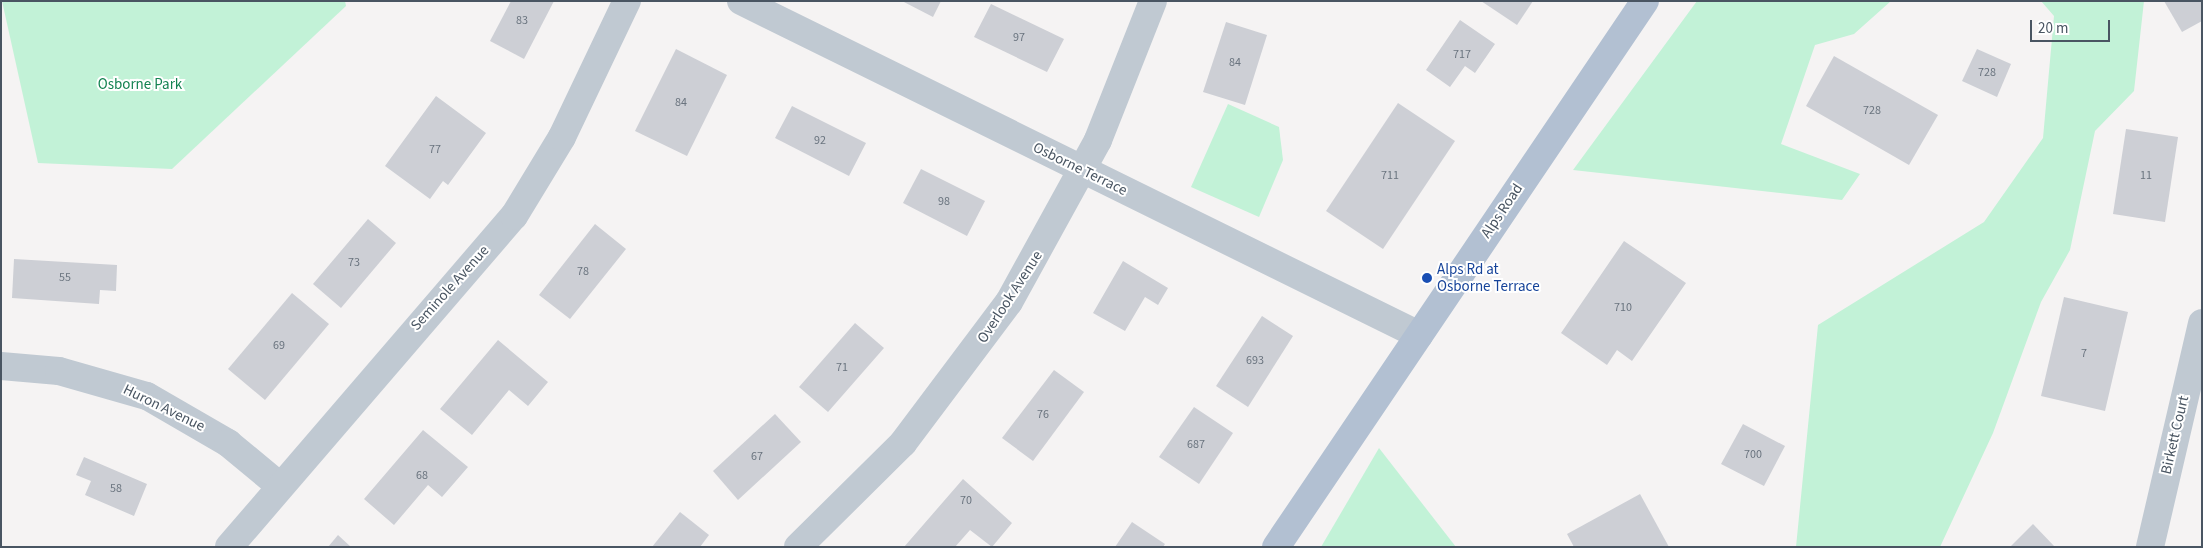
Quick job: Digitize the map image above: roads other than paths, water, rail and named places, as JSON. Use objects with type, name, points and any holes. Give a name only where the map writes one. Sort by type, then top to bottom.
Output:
[{"type":"main road","name":"Alps Road","points":[[1276,547],[1645,1]]},
{"type":"street","name":"Seminole Avenue","points":[[229,547],[514,216],[562,137],[627,1]]},
{"type":"street","name":"Osborne Terrace","points":[[741,1],[1419,335]]},
{"type":"street","name":"Overlook Avenue","points":[[798,547],[902,443],[958,376],[1009,302],[1083,171],[1115,104],[1153,1]]},
{"type":"street","name":"Birkett Court","points":[[2150,547],[2202,323]]},
{"type":"street","name":"Huron Avenue","points":[[1,366],[59,371],[147,396],[228,443],[280,486]]},
{"type":"place","name":"Alps Rd at Osborne Terrace","points":[[1427,278]]},
{"type":"park label","name":"Osborne Park","points":[[140,85]]}]
